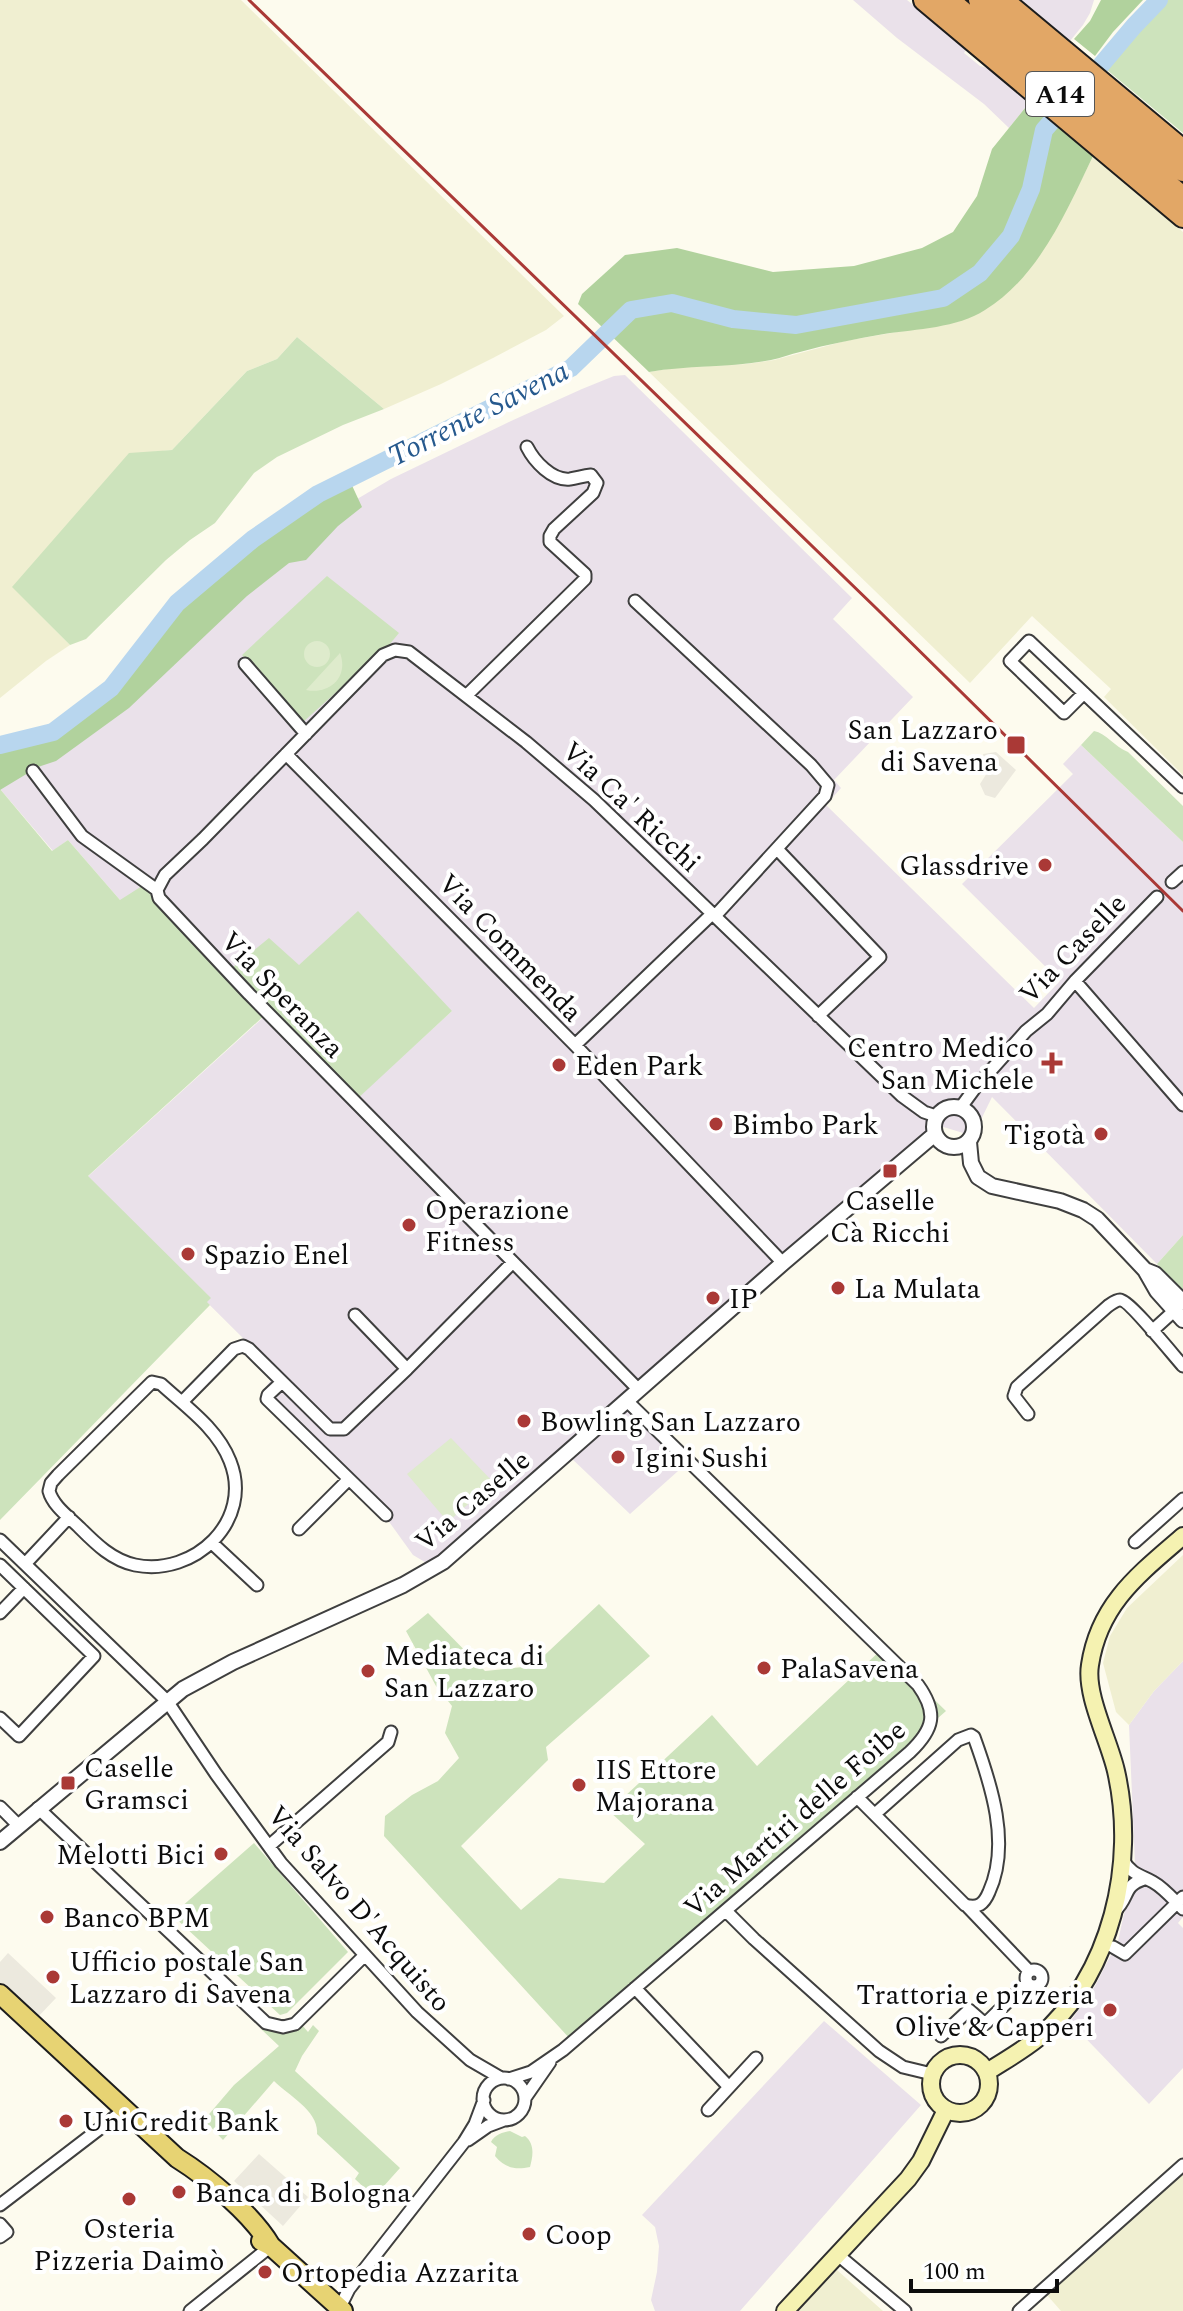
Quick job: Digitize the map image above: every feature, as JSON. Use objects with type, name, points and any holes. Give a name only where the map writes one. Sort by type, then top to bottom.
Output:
[{"type":"highway","points":[[924,0],[1020,47],[1112,124],[1183,217]]},
{"type":"highway","name":"A14","points":[[949,0],[1020,47],[1112,124],[1183,197]]},
{"type":"highway","name":"A14","points":[[979,0],[1020,47]]},
{"type":"highway","points":[[1003,0],[1020,47]]},
{"type":"highway","points":[[1112,124],[1183,150]]},
{"type":"highway","name":"A14","points":[[1112,124],[1183,171]]},
{"type":"main road","points":[[987,2072],[1038,2038],[1068,2005],[1100,1950],[1113,1913],[1124,1832],[1119,1787],[1090,1687],[1089,1666],[1103,1621],[1122,1591],[1183,1536]]},
{"type":"main road","points":[[0,1994],[177,2158],[196,2170],[260,2227],[271,2246],[340,2311]]},
{"type":"main road","points":[[964,2055],[982,2063],[987,2072],[990,2085],[983,2103],[966,2113],[946,2110],[933,2095],[932,2074],[945,2059],[964,2055]]},
{"type":"main road","points":[[785,2311],[908,2179],[921,2161],[946,2110]]},
{"type":"street","points":[[466,696],[585,579],[580,568],[550,542],[550,536],[593,493],[597,483],[591,475],[560,479],[535,459],[527,447]]},
{"type":"street","points":[[575,1045],[714,915],[825,796],[828,785],[811,765],[635,601]]},
{"type":"street","points":[[1084,693],[1064,713],[1010,661],[1029,641],[1084,693],[1183,787]]},
{"type":"street","name":"Via Ca' Ricchi","points":[[306,734],[383,655],[398,650],[412,654],[561,770],[902,1096],[924,1112],[936,1116]]},
{"type":"street","points":[[157,890],[165,875],[306,734],[245,664]]},
{"type":"street","name":"Via Commenda","points":[[286,754],[575,1045],[783,1263]]},
{"type":"street","name":"Via Speranza","points":[[33,771],[82,836],[157,890],[166,908],[639,1390]]},
{"type":"street","points":[[777,849],[880,957],[818,1016]]},
{"type":"street","points":[[1172,882],[1183,872]]},
{"type":"street","name":"Via Caselle","points":[[961,1107],[1026,1031],[1047,1014],[1157,897]]},
{"type":"street","points":[[1075,981],[1183,1105]]},
{"type":"street","points":[[949,1146],[962,1146],[975,1134],[974,1120],[961,1107],[946,1109],[936,1116],[935,1134],[942,1143],[971,1163]]},
{"type":"street","name":"Via Caselle","points":[[0,1842],[167,1701],[212,1672],[394,1590],[433,1569],[935,1134]]},
{"type":"street","points":[[969,1142],[971,1163],[978,1177],[992,1186],[1044,1196],[1083,1210],[1097,1219],[1145,1270],[1155,1274],[1180,1311],[1152,1331]]},
{"type":"street","points":[[182,1402],[239,1346],[249,1349],[330,1429],[344,1429],[513,1262]]},
{"type":"street","points":[[1028,1414],[1014,1392],[1115,1301],[1122,1300],[1183,1366]]},
{"type":"street","points":[[355,1315],[407,1369]]},
{"type":"street","points":[[282,1382],[267,1399],[386,1515]]},
{"type":"street","points":[[148,1384],[161,1384],[182,1402],[216,1436],[233,1469],[232,1507],[226,1525],[212,1543],[199,1553],[179,1563],[160,1567],[135,1565],[107,1553],[69,1517],[50,1495],[51,1483],[148,1384]]},
{"type":"street","name":"Via Martiri delle Foibe","points":[[340,2311],[349,2289],[464,2142],[475,2124],[490,2083],[531,2072],[553,2058],[922,1741],[931,1720],[927,1697],[898,1665],[627,1401]]},
{"type":"street","points":[[299,1529],[349,1479]]},
{"type":"street","points":[[1135,1542],[1183,1499]]},
{"type":"street","points":[[25,1564],[69,1517]]},
{"type":"street","name":"Via Salvo D'Acquisto","points":[[0,1540],[167,1701],[269,1846],[322,1909],[417,2012],[470,2060]]},
{"type":"street","points":[[212,1543],[257,1585]]},
{"type":"street","points":[[0,1565],[94,1656],[19,1736],[0,1718]]},
{"type":"street","points":[[0,1613],[24,1588]]},
{"type":"street","points":[[269,1846],[388,1742],[391,1732]]},
{"type":"street","points":[[875,1814],[958,1740],[971,1735],[974,1737],[995,1808],[997,1863],[991,1889],[985,1899],[973,1908],[965,1905]]},
{"type":"street","points":[[857,1797],[965,1905],[1028,1977],[985,2024],[969,2010],[941,2036]]},
{"type":"street","points":[[0,1807],[18,1825]]},
{"type":"street","points":[[38,1808],[266,2023],[283,2027],[299,2021],[365,1955]]},
{"type":"street","points":[[1113,1947],[1125,1954],[1181,1903],[1156,1883],[1128,1869],[1122,1858]]},
{"type":"street","points":[[1113,1913],[1123,1904],[1133,1884],[1144,1879]]},
{"type":"street","points":[[726,1911],[879,2051],[903,2067],[932,2074]]},
{"type":"street","points":[[635,1988],[729,2087]]},
{"type":"street","name":"Via Martiri delle Foibe","points":[[464,2142],[488,2126],[519,2114],[525,2098],[553,2058]]},
{"type":"street","points":[[708,2110],[756,2058]]},
{"type":"street","points":[[470,2060],[521,2087],[525,2098]]},
{"type":"street","points":[[470,2060],[483,2081],[486,2108],[491,2115],[504,2120]]},
{"type":"street","points":[[0,2204],[124,2110]]},
{"type":"street","points":[[1019,2311],[1183,2165]]},
{"type":"street","points":[[0,2224],[7,2232],[0,2237]]},
{"type":"street","points":[[190,2311],[271,2246]]},
{"type":"street","points":[[838,2255],[905,2311]]},
{"type":"shaded area","points":[[853,0],[907,0],[967,48],[964,53],[980,66],[991,69],[1029,103],[1009,128],[984,104],[897,38]]},
{"type":"shaded area","points":[[1022,0],[1094,0],[1083,25],[1070,41]]},
{"type":"shaded area","points":[[625,375],[852,598],[833,619],[913,697],[834,780],[841,788],[826,805],[1034,1008],[1060,981],[962,884],[1073,774],[1063,764],[1081,745],[1183,842],[1183,1235],[1157,1264],[992,1097],[973,1136],[937,1125],[622,1401],[687,1463],[630,1514],[569,1456],[435,1568],[413,1555],[382,1512],[261,1393],[277,1372],[84,1180],[267,1014],[355,1100],[452,1011],[299,965],[227,972],[120,900],[68,840],[53,851],[0,789],[325,518],[391,479],[511,421],[614,376]]},
{"type":"shaded area","points":[[996,752],[1016,770],[995,798],[985,795],[980,784],[987,773],[983,754]]},
{"type":"shaded area","points":[[1183,1661],[1183,1917],[1178,1923],[1183,1928],[1183,2068],[1149,2104],[1070,2022],[1095,1986],[1118,1941],[1135,1864],[1129,1725],[1154,1691]]},
{"type":"shaded area","points":[[8,1953],[56,1998],[36,2019],[0,1987],[0,1962]]},
{"type":"shaded area","points":[[824,2021],[921,2105],[740,2311],[655,2311],[651,2300],[659,2246],[655,2227],[642,2215]]},
{"type":"shaded area","points":[[259,2154],[308,2197],[283,2226],[234,2181]]},
{"type":"green space","points":[[0,0],[241,0],[564,316],[546,330],[493,358],[384,409],[297,337],[277,359],[247,371],[172,450],[153,452],[13,587],[70,645],[0,698]]},
{"type":"green space","points":[[1101,0],[1143,0],[1095,56],[1074,39],[1090,21]]},
{"type":"green space","points":[[1159,0],[1183,0],[1183,133],[1101,65]]},
{"type":"green space","points":[[1029,103],[1093,156],[1062,220],[1036,261],[1004,296],[974,316],[949,324],[842,342],[771,360],[649,372],[578,304],[582,294],[625,255],[677,248],[773,272],[854,266],[922,248],[953,232],[977,196],[992,149]]},
{"type":"green space","points":[[1093,156],[1183,232],[1183,775],[1104,697],[1111,689],[1032,616],[970,683],[649,372],[774,360],[845,341],[960,321],[1033,263],[1068,207]]},
{"type":"green space","points":[[297,337],[384,409],[277,457],[254,473],[215,523],[166,560],[86,639],[70,645],[12,587],[129,453],[172,450],[247,371],[277,359]]},
{"type":"green space","points":[[349,479],[362,507],[338,526],[306,560],[289,563],[247,596],[129,708],[56,761],[38,767],[0,790],[0,745],[53,732],[111,688],[177,603],[253,539],[318,494]]},
{"type":"green space","points":[[327,576],[399,633],[302,723],[242,655]]},
{"type":"green space","points":[[317,641],[326,645],[330,654],[326,663],[317,667],[308,663],[304,654],[308,645]]},
{"type":"green space","points":[[340,653],[340,677],[323,690],[306,690]]},
{"type":"green space","points":[[1094,731],[1128,752],[1183,806],[1183,842],[1081,745]]},
{"type":"green space","points":[[0,789],[52,851],[68,840],[120,900],[142,886],[227,972],[269,938],[299,965],[358,911],[452,1011],[355,1101],[266,1014],[88,1176],[211,1298],[207,1302],[210,1305],[0,1520]]},
{"type":"green space","points":[[1183,1235],[1183,1292],[1157,1264]]},
{"type":"green space","points":[[451,1438],[493,1482],[448,1522],[407,1474]]},
{"type":"green space","points":[[1183,1555],[1183,1661],[1154,1691],[1129,1725],[1116,1712],[1103,1663],[1110,1636],[1127,1608]]},
{"type":"green space","points":[[599,1604],[650,1656],[546,1747],[548,1760],[461,1846],[521,1910],[559,1878],[604,1883],[645,1844],[609,1811],[712,1715],[757,1766],[882,1649],[946,1711],[571,2040],[384,1836],[385,1816],[412,1795],[438,1781],[459,1758],[445,1733],[452,1706],[436,1686],[406,1631],[428,1613],[485,1671],[533,1666]]},
{"type":"green space","points":[[254,1843],[348,1952],[287,2013],[280,2015],[172,1915]]},
{"type":"green space","points":[[302,2025],[308,2032],[313,2025],[319,2031],[295,2071],[400,2168],[374,2197],[355,2179],[359,2173],[317,2134],[313,2118],[302,2104],[274,2081],[223,2140],[204,2120],[234,2085],[279,2046],[261,2029],[282,2032]]},
{"type":"green space","points":[[510,2131],[525,2136],[532,2146],[530,2167],[511,2167],[495,2156],[497,2147],[492,2140]]},
{"type":"green space","points":[[1183,2171],[1183,2311],[1061,2311],[1040,2287]]},
{"type":"green space","points":[[837,2270],[883,2311],[798,2311]]},
{"type":"waterway","name":"Torrente Savena","points":[[1085,84],[1159,0]]},
{"type":"waterway","name":"Torrente Savena","points":[[0,745],[53,732],[111,688],[177,603],[253,539],[318,494],[571,368],[631,310],[672,303],[733,319],[796,325],[943,298],[980,273],[1011,236],[1031,189],[1044,130],[1068,103]]},
{"type":"railway","points":[[249,0],[877,609],[1183,911]]},
{"type":"place","name":"San Lazzaro di Savena","points":[[1016,745]]},
{"type":"place","name":"Glassdrive","points":[[1045,865]]},
{"type":"place","name":"Centro Medico San Michele","points":[[1052,1063]]},
{"type":"place","name":"Eden Park","points":[[559,1065]]},
{"type":"place","name":"Bimbo Park","points":[[716,1124]]},
{"type":"place","name":"Tigotà","points":[[1101,1134]]},
{"type":"place","name":"Caselle Cà Ricchi","points":[[890,1171]]},
{"type":"place","name":"Operazione Fitness","points":[[409,1225]]},
{"type":"place","name":"Spazio Enel","points":[[188,1254]]},
{"type":"place","name":"La Mulata","points":[[838,1288]]},
{"type":"place","name":"IP","points":[[713,1298]]},
{"type":"place","name":"Bowling San Lazzaro","points":[[524,1421]]},
{"type":"place","name":"Igini Sushi","points":[[618,1457]]},
{"type":"place","name":"PalaSavena","points":[[764,1668]]},
{"type":"place","name":"Mediateca di San Lazzaro","points":[[368,1671]]},
{"type":"place","name":"Caselle Gramsci","points":[[68,1783]]},
{"type":"place","name":"IIS Ettore Majorana","points":[[579,1785]]},
{"type":"place","name":"Melotti Bici","points":[[221,1854]]},
{"type":"place","name":"Banco BPM","points":[[47,1917]]},
{"type":"place","name":"Ufficio postale San Lazzaro di Savena","points":[[53,1977]]},
{"type":"place","name":"Trattoria e pizzeria Olive & Capperi","points":[[1110,2010]]},
{"type":"place","name":"UniCredit Bank","points":[[66,2121]]},
{"type":"place","name":"Banca di Bologna","points":[[179,2192]]},
{"type":"place","name":"Osteria Pizzeria Daimò","points":[[129,2199]]},
{"type":"place","name":"Coop","points":[[529,2234]]},
{"type":"place","name":"Ortopedia Azzarita","points":[[265,2272]]}]
